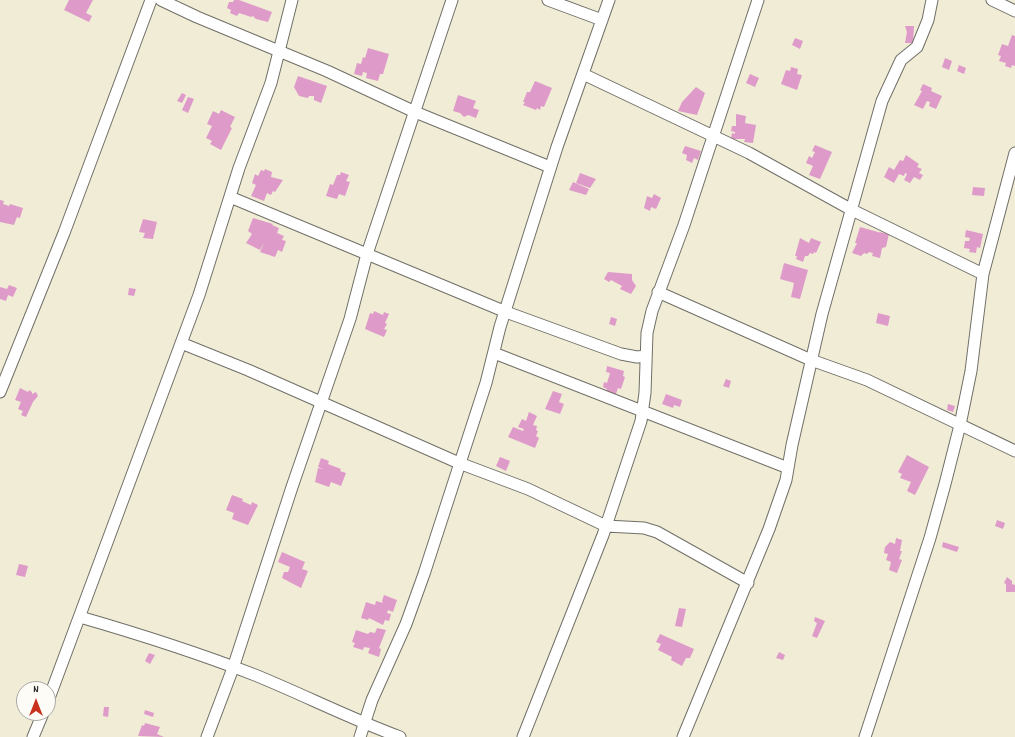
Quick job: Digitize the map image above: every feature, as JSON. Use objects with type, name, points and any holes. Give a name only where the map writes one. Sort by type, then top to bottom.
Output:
[{"type":"street","points":[[0,392],[67,226],[151,0]]},
{"type":"street","points":[[161,0],[197,17],[327,71],[415,112],[550,167]]},
{"type":"street","points":[[56,681],[199,295],[230,197],[270,83],[292,0]]},
{"type":"street","points":[[207,737],[233,668],[320,403],[350,318],[367,254],[452,0]]},
{"type":"street","points":[[548,0],[602,20]]},
{"type":"street","points":[[360,737],[406,624],[424,574],[459,462],[486,383],[550,167],[609,0]]},
{"type":"street","points":[[523,737],[581,594],[606,526],[644,411],[647,333],[658,292],[684,225],[758,0]]},
{"type":"street","points":[[683,737],[748,583],[786,480],[822,314],[882,101],[901,60],[917,46],[928,20],[932,0]]},
{"type":"street","points":[[992,0],[1015,11]]},
{"type":"street","points":[[583,74],[749,153],[852,210],[983,274]]},
{"type":"street","points":[[865,737],[930,538],[960,425],[971,370],[983,274],[1015,153]]},
{"type":"street","points":[[230,197],[506,312],[621,354],[637,357],[646,356]]},
{"type":"street","points":[[658,292],[811,360],[867,380],[1015,451]]},
{"type":"street","points":[[181,343],[248,370],[320,403],[528,490],[606,526],[644,528],[657,532],[748,583]]},
{"type":"street","points":[[494,353],[788,468]]},
{"type":"street","points":[[80,617],[141,634],[255,675],[364,724],[400,737]]},
{"type":"street","points":[[33,737],[40,721]]},
{"type":"building","points":[[69,0],[93,0],[86,13],[92,16],[89,22],[64,10]]},
{"type":"building","points":[[234,0],[239,0],[272,12],[268,22],[256,19],[253,16],[251,17],[239,13],[237,16],[230,13],[231,10],[227,8],[229,2],[233,2]]},
{"type":"building","points":[[905,26],[914,26],[913,43],[905,43],[907,32]]},
{"type":"building","points":[[1012,35],[1015,36],[1015,66],[1012,65],[1011,68],[1005,66],[1006,63],[999,61],[1001,56],[998,55],[1002,44],[1008,46]]},
{"type":"building","points":[[795,38],[803,41],[800,49],[792,45]]},
{"type":"building","points":[[368,48],[389,54],[383,74],[380,74],[378,81],[366,78],[367,73],[363,72],[362,76],[354,74],[357,63],[361,64],[363,57],[365,58]]},
{"type":"building","points":[[945,58],[952,61],[949,70],[942,67]]},
{"type":"building","points":[[959,65],[966,68],[964,74],[957,71]]},
{"type":"building","points":[[791,67],[798,69],[797,74],[802,75],[797,90],[781,84],[786,70],[790,71]]},
{"type":"building","points":[[750,74],[759,78],[755,87],[746,83]]},
{"type":"building","points":[[298,76],[327,86],[321,103],[314,100],[314,96],[309,96],[308,98],[299,96],[294,87]]},
{"type":"building","points":[[535,81],[552,88],[544,107],[541,106],[540,110],[523,105],[527,92],[530,92]]},
{"type":"building","points":[[923,84],[932,88],[931,91],[942,96],[936,109],[929,106],[930,102],[927,101],[923,109],[914,105],[922,91],[920,90]]},
{"type":"building","points":[[696,87],[705,93],[697,115],[678,111],[682,102]]},
{"type":"building","points":[[182,93],[186,95],[182,103],[177,101]]},
{"type":"building","points":[[458,95],[476,101],[473,108],[479,110],[476,118],[468,115],[464,117],[460,113],[453,111]]},
{"type":"building","points":[[188,97],[194,99],[188,113],[182,110]]},
{"type":"building","points":[[221,110],[235,117],[230,127],[232,128],[221,150],[210,144],[212,141],[206,138],[212,126],[207,124],[213,111],[219,114]]},
{"type":"building","points":[[736,114],[746,116],[745,123],[756,125],[753,143],[744,142],[745,139],[731,139],[732,133],[735,134],[735,132],[731,131],[732,126],[736,126]]},
{"type":"building","points":[[815,145],[832,152],[820,179],[809,175],[813,166],[806,163],[809,156],[812,158],[815,152],[812,151]]},
{"type":"building","points":[[685,146],[701,151],[698,160],[694,158],[692,163],[686,160],[687,155],[682,153]]},
{"type":"building","points":[[906,155],[919,164],[917,167],[922,169],[919,173],[923,175],[920,180],[914,177],[910,183],[904,180],[907,174],[905,173],[904,176],[899,174],[894,183],[884,177],[889,167],[894,170],[900,160],[903,161]]},
{"type":"building","points":[[265,169],[272,172],[271,177],[283,180],[275,192],[273,191],[271,195],[267,193],[264,201],[251,196],[256,185],[252,183],[255,174],[258,176],[261,170],[264,171]]},
{"type":"building","points":[[341,172],[349,175],[346,181],[350,182],[345,196],[339,194],[337,199],[326,196],[330,184],[333,185],[337,175],[340,175]]},
{"type":"building","points":[[580,173],[596,179],[590,188],[576,183]]},
{"type":"building","points":[[573,182],[589,189],[586,195],[569,190]]},
{"type":"building","points":[[973,187],[985,188],[984,196],[972,195]]},
{"type":"building","points":[[654,194],[661,198],[656,209],[651,207],[650,211],[644,208],[647,196],[652,198]]},
{"type":"building","points":[[0,200],[4,201],[3,204],[9,206],[10,204],[23,208],[20,218],[17,217],[14,225],[0,222]]},
{"type":"building","points":[[253,218],[273,224],[272,225],[279,228],[277,233],[284,236],[282,240],[286,241],[282,252],[278,250],[275,257],[260,252],[264,243],[260,250],[246,243],[252,234],[248,231]]},
{"type":"building","points":[[143,219],[157,222],[153,239],[143,238],[145,233],[139,232]]},
{"type":"building","points":[[860,227],[878,233],[889,234],[886,247],[882,248],[880,258],[872,256],[873,253],[869,252],[867,254],[864,253],[861,256],[852,253],[857,243],[855,243]]},
{"type":"building","points":[[966,230],[983,234],[980,248],[977,247],[976,253],[969,252],[970,249],[964,248],[965,241],[969,241],[970,238],[965,237]]},
{"type":"building","points":[[800,238],[809,243],[811,238],[821,242],[816,253],[810,253],[808,256],[805,256],[803,262],[796,259],[797,256],[795,256]]},
{"type":"building","points":[[784,263],[808,270],[800,299],[791,297],[794,283],[780,279]]},
{"type":"building","points":[[608,272],[632,274],[632,280],[636,286],[631,294],[620,289],[622,286],[611,280],[609,282],[604,279]]},
{"type":"building","points":[[9,285],[17,288],[13,297],[8,295],[6,301],[0,299],[0,287],[7,289]]},
{"type":"building","points":[[129,288],[136,289],[134,296],[128,295]]},
{"type":"building","points":[[374,311],[383,315],[384,312],[389,314],[385,323],[387,324],[384,329],[387,330],[384,337],[365,329],[370,313],[373,314]]},
{"type":"building","points":[[878,313],[890,316],[888,326],[876,323]]},
{"type":"building","points":[[611,317],[617,319],[615,326],[609,324]]},
{"type":"building","points":[[607,366],[624,371],[623,376],[625,377],[621,389],[618,388],[615,397],[606,394],[607,389],[603,387],[604,382],[607,383],[610,373],[606,372]]},
{"type":"building","points":[[726,379],[731,381],[729,388],[723,386]]},
{"type":"building","points":[[20,388],[28,392],[29,390],[32,394],[36,392],[38,396],[33,402],[26,417],[21,415],[23,411],[18,409],[21,402],[15,400]]},
{"type":"building","points":[[553,391],[562,394],[559,402],[564,404],[560,414],[545,409]]},
{"type":"building","points":[[666,394],[682,400],[680,407],[674,405],[673,408],[662,404]]},
{"type":"building","points":[[948,404],[955,406],[953,412],[947,410]]},
{"type":"building","points":[[529,412],[537,416],[533,425],[537,426],[536,430],[538,431],[536,436],[539,438],[535,448],[508,437],[513,427],[523,431],[524,429],[518,427],[522,419],[526,421]]},
{"type":"building","points":[[907,455],[929,467],[915,495],[907,491],[911,482],[900,478],[902,474],[898,472]]},
{"type":"building","points":[[500,457],[510,461],[506,471],[496,466]]},
{"type":"building","points":[[321,458],[329,461],[328,464],[341,469],[340,471],[346,473],[341,486],[331,482],[329,487],[315,482],[318,468],[323,469],[318,467]]},
{"type":"building","points":[[232,495],[243,499],[242,501],[251,505],[252,502],[258,505],[248,525],[232,519],[234,513],[226,510]]},
{"type":"building","points":[[997,520],[1005,523],[1003,529],[995,526]]},
{"type":"building","points":[[896,538],[902,540],[900,551],[902,551],[899,559],[902,560],[897,573],[889,570],[891,562],[886,560],[888,554],[884,553],[885,547],[890,542],[895,544]]},
{"type":"building","points":[[943,542],[959,547],[957,552],[942,547]]},
{"type":"building","points":[[282,552],[305,562],[302,569],[308,571],[301,588],[282,578],[284,572],[288,572],[290,567],[278,562]]},
{"type":"building","points":[[19,564],[28,566],[25,577],[16,575]]},
{"type":"building","points":[[1007,577],[1012,581],[1012,584],[1015,585],[1015,592],[1006,592],[1006,584],[1004,583]]},
{"type":"building","points":[[384,595],[397,600],[393,612],[388,610],[387,613],[391,614],[389,621],[385,620],[383,625],[369,618],[368,620],[361,618],[366,602],[375,605],[376,601],[383,603],[382,601]]},
{"type":"building","points":[[679,608],[686,609],[682,627],[675,626]]},
{"type":"building","points":[[815,617],[825,621],[817,638],[812,636],[817,623],[814,621]]},
{"type":"building","points":[[377,628],[386,630],[379,648],[381,649],[379,657],[368,653],[370,648],[364,647],[363,650],[353,647],[355,643],[352,642],[356,630],[368,634],[370,632],[375,633]]},
{"type":"building","points":[[660,634],[694,649],[690,658],[686,658],[682,666],[671,660],[672,657],[658,650],[661,644],[656,642]]},
{"type":"building","points":[[779,652],[785,655],[783,660],[776,658]]},
{"type":"building","points":[[149,653],[155,655],[150,664],[145,661]]},
{"type":"building","points":[[104,707],[109,707],[108,717],[103,716]]},
{"type":"building","points":[[145,710],[154,713],[153,717],[144,714]]},
{"type":"building","points":[[145,723],[160,727],[157,734],[164,737],[138,736],[142,725],[144,726]]}]
